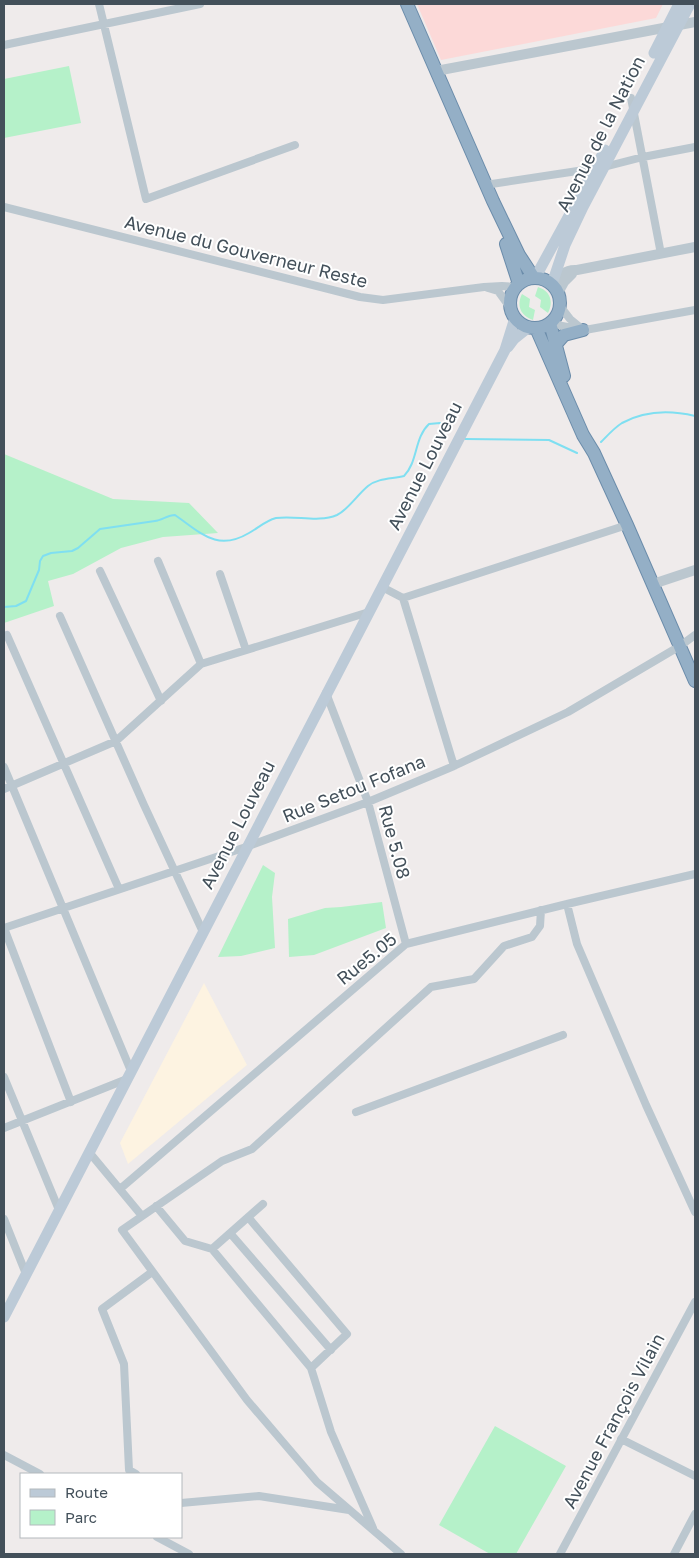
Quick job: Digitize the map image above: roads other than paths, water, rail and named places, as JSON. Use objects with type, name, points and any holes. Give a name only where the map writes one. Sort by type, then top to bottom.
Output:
[{"type":"highway","points":[[407,4],[485,185],[519,255],[533,276],[556,285],[560,306],[557,315],[551,322],[533,327],[521,324],[513,313],[510,299],[518,285],[533,276]]},
{"type":"highway","points":[[485,185],[489,202],[509,251],[518,285]]},
{"type":"highway","points":[[551,322],[562,372],[588,432],[594,453]]},
{"type":"highway","points":[[533,327],[627,525],[695,681]]},
{"type":"highway","points":[[556,344],[564,335],[584,330]]},
{"type":"main road","name":"Avenue de la Nation","points":[[672,27],[679,4]]},
{"type":"main road","name":"Avenue de la Nation","points":[[556,285],[565,244],[600,168],[672,27],[690,4]]},
{"type":"main road","name":"Avenue de la Nation","points":[[533,276],[600,168]]},
{"type":"main road","name":"Avenue Louveau","points":[[505,350],[513,313]]},
{"type":"main road","name":"Avenue Louveau","points":[[4,1317],[8,1301],[26,1274],[505,350],[514,339],[533,327]]},
{"type":"street","points":[[99,4],[146,199],[295,144]]},
{"type":"street","points":[[4,45],[200,4]]},
{"type":"street","points":[[436,71],[695,22]]},
{"type":"street","points":[[632,103],[661,254]]},
{"type":"street","points":[[485,185],[600,168],[695,147]]},
{"type":"street","name":"Avenue du Gouverneur Reste","points":[[4,207],[360,298],[384,300],[484,287],[518,285]]},
{"type":"street","points":[[556,285],[564,272],[572,269],[577,270],[695,247]]},
{"type":"street","points":[[556,285],[577,270]]},
{"type":"street","points":[[484,287],[498,291],[513,313]]},
{"type":"street","points":[[560,306],[570,319],[584,330]]},
{"type":"street","points":[[551,322],[584,330],[695,310]]},
{"type":"street","points":[[382,587],[404,598],[627,525]]},
{"type":"street","points":[[158,561],[201,664]]},
{"type":"street","points":[[653,584],[695,570]]},
{"type":"street","points":[[100,571],[161,701]]},
{"type":"street","points":[[220,574],[246,650]]},
{"type":"street","points":[[404,598],[454,766]]},
{"type":"street","points":[[4,789],[116,741],[201,664],[369,612]]},
{"type":"street","points":[[60,616],[203,932]]},
{"type":"street","name":"Rue Setou Fofana","points":[[4,928],[246,847],[368,802],[454,766],[568,712],[680,646],[695,634]]},
{"type":"street","points":[[7,635],[119,890]]},
{"type":"street","name":"Rue 5.08","points":[[326,693],[368,802],[406,944]]},
{"type":"street","points":[[4,767],[129,1075],[71,1102],[4,1128]]},
{"type":"street","name":"Rue5.05","points":[[120,1189],[406,944],[695,874]]},
{"type":"street","points":[[567,904],[577,944],[646,1105],[695,1212]]},
{"type":"street","points":[[401,1554],[317,1482],[247,1400],[122,1230],[222,1161],[252,1149],[431,987],[474,979],[504,946],[532,937],[540,926],[541,910]]},
{"type":"street","points":[[4,928],[71,1102]]},
{"type":"street","points":[[356,1112],[563,1035]]},
{"type":"street","points":[[4,1077],[59,1210]]},
{"type":"street","points":[[89,1152],[142,1216]]},
{"type":"street","points":[[212,1249],[263,1204]]},
{"type":"street","points":[[156,1206],[185,1241],[212,1249],[312,1368],[331,1432],[374,1532]]},
{"type":"street","points":[[248,1217],[347,1334],[312,1368]]},
{"type":"street","points":[[4,1219],[26,1274]]},
{"type":"street","points":[[230,1233],[331,1350]]},
{"type":"street","points":[[134,1473],[129,1470],[124,1364],[102,1309],[152,1272]]},
{"type":"street","name":"Avenue François Vilain","points":[[560,1554],[695,1302]]},
{"type":"street","points":[[621,1439],[695,1476]]},
{"type":"street","points":[[4,1455],[38,1473]]},
{"type":"street","points":[[182,1503],[259,1496],[349,1510]]},
{"type":"street","points":[[674,1554],[695,1514]]},
{"type":"street","points":[[159,1538],[187,1554]]},
{"type":"waterway","points":[[601,442],[619,425],[639,416],[667,412],[695,416]]},
{"type":"waterway","points":[[4,607],[16,606],[26,601],[43,556],[51,553],[72,551],[100,529],[155,521],[175,515],[201,534],[210,538],[228,541],[249,533],[276,518],[315,519],[337,515],[372,483],[404,476],[412,464],[421,436],[429,424],[440,423],[450,430]]},
{"type":"waterway","points":[[465,439],[549,440],[577,453]]}]
